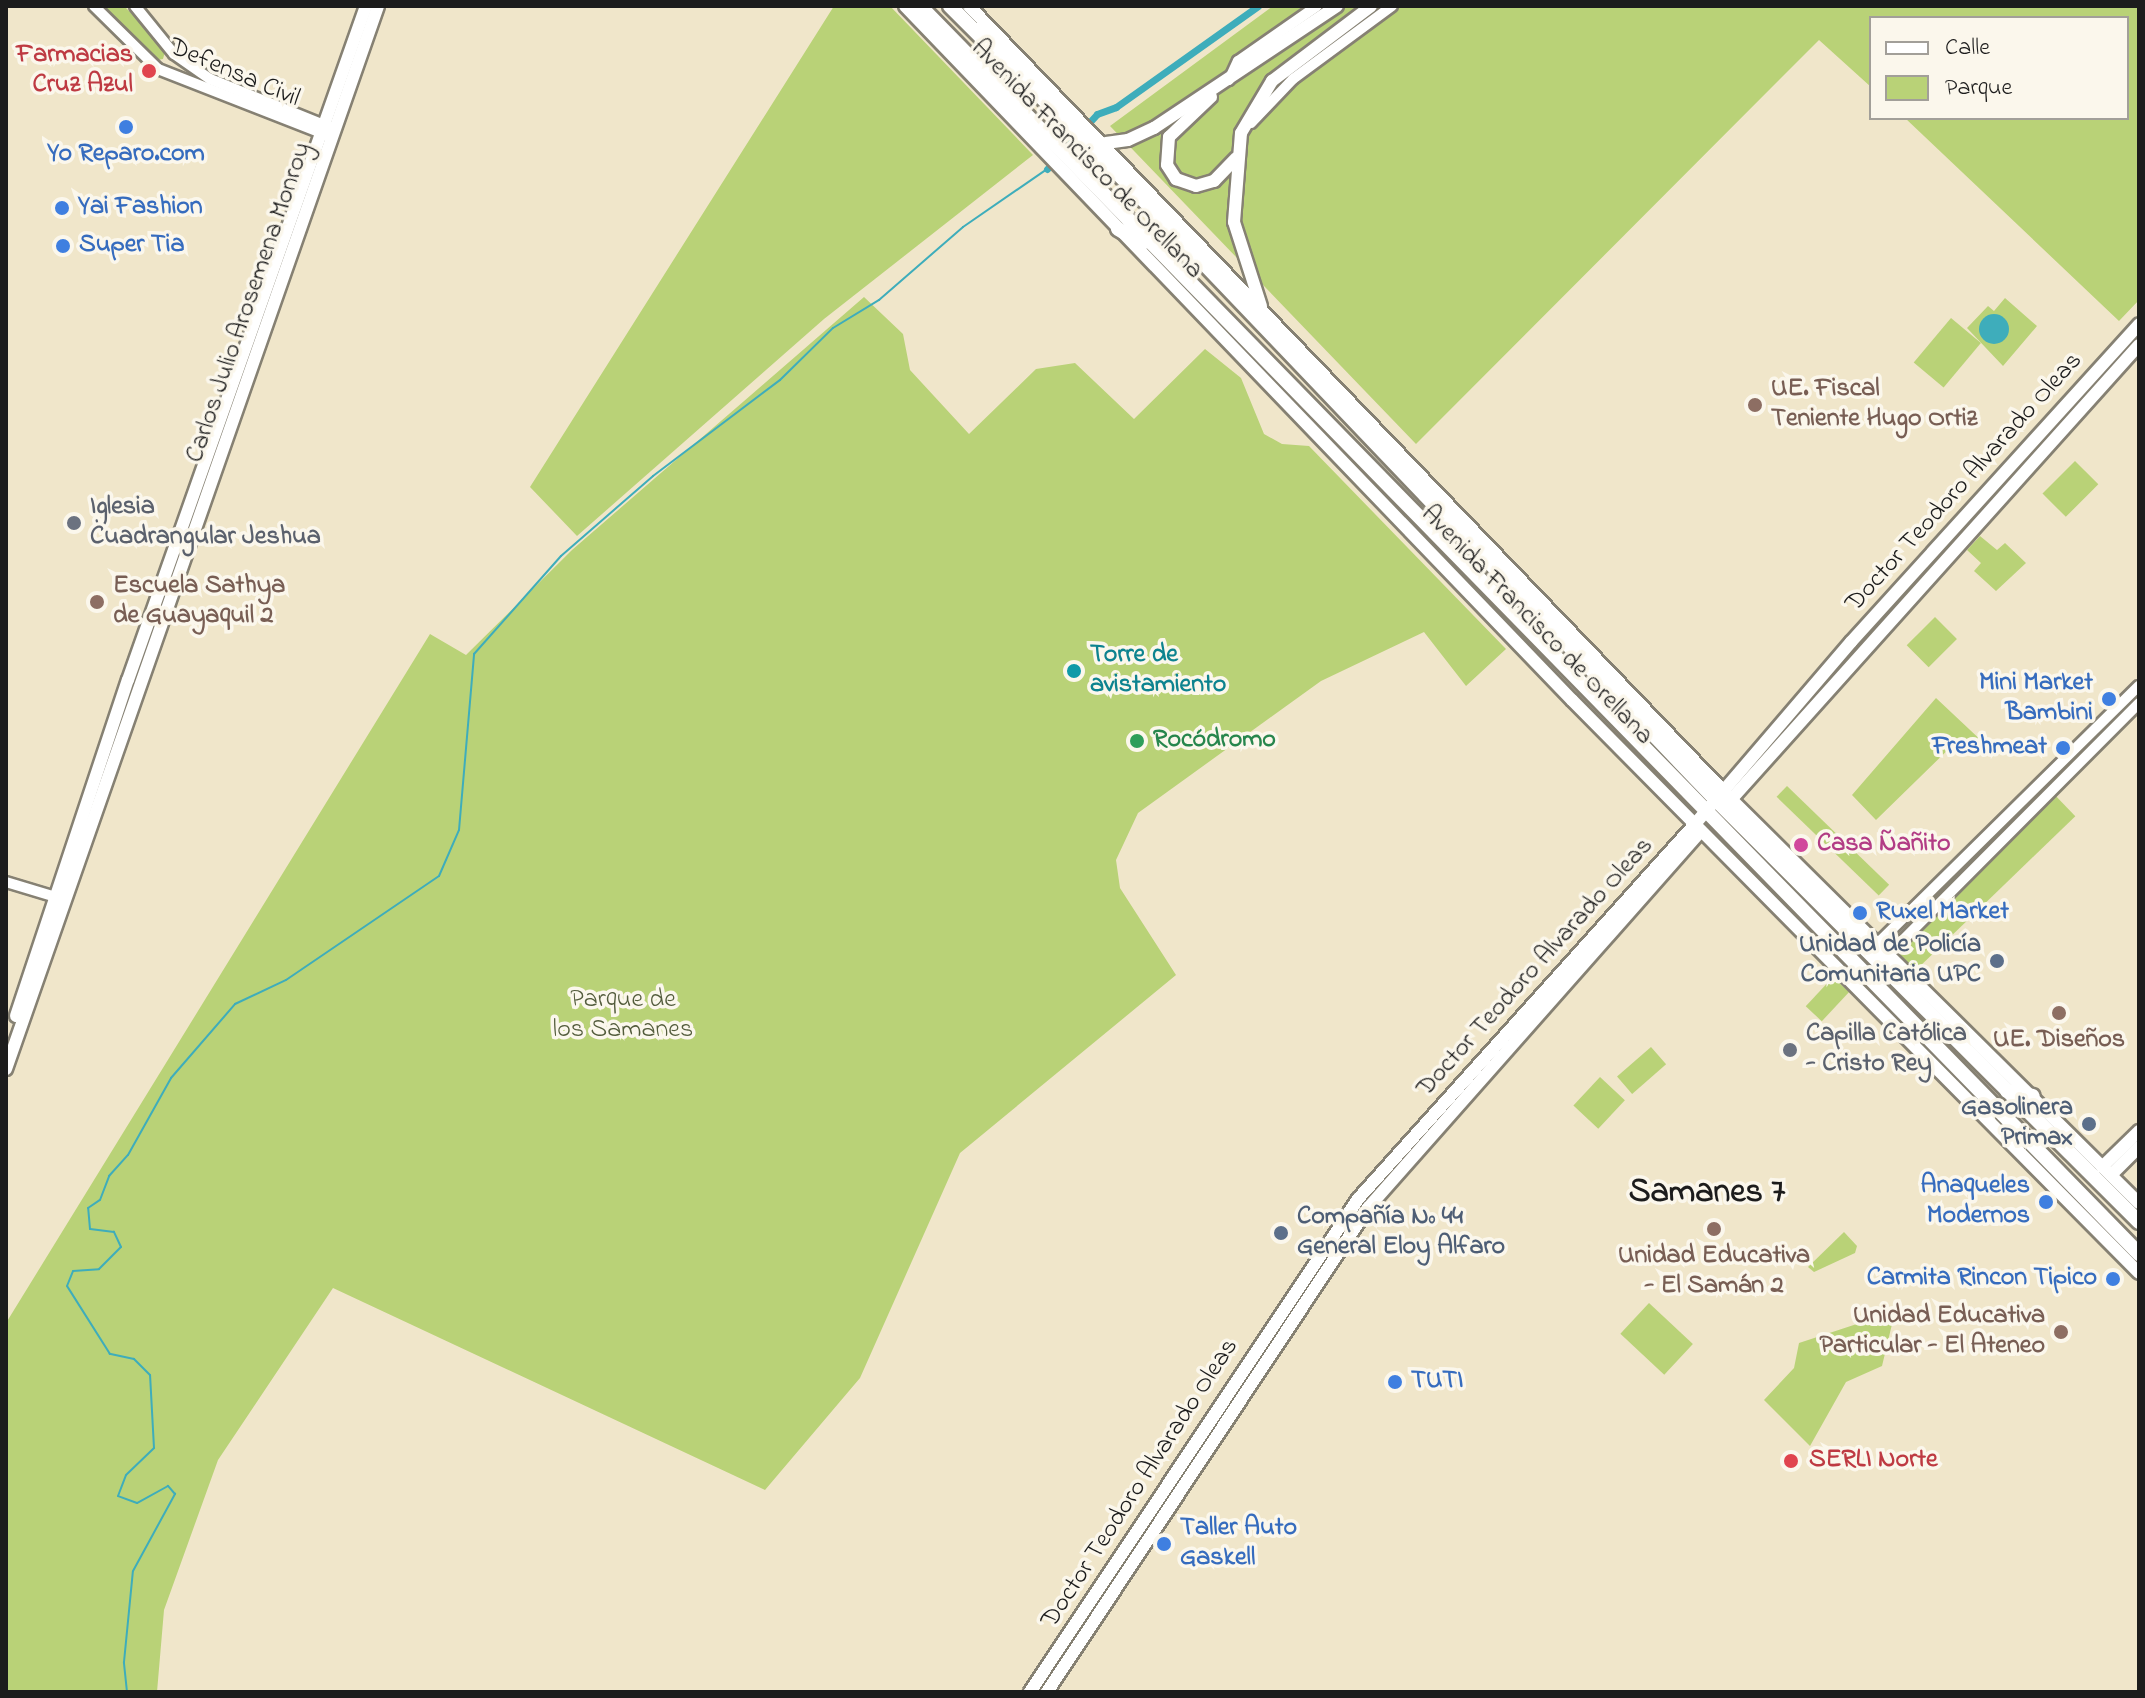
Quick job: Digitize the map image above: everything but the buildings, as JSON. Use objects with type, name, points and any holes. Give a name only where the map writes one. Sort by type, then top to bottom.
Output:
[{"type":"highway","name":"Avenida Francisco de Orellana","points":[[920,6],[1065,164],[1160,253],[1703,822],[2139,1254]]},
{"type":"highway","name":"Avenida Francisco de Orellana","points":[[950,6],[1098,141],[1129,185],[2007,1091],[2139,1222]]},
{"type":"highway","points":[[1118,156],[1129,185]]},
{"type":"highway","points":[[1118,229],[1160,253]]},
{"type":"highway","points":[[2007,1091],[2033,1096]]},
{"type":"main road","name":"Carlos Julio Arosemena Monroy","points":[[6,1046],[327,131],[366,6]]},
{"type":"main road","name":"Carlos Julio Arosemena Monroy","points":[[327,131],[378,6]]},
{"type":"main road","name":"Avenida Francisco de Orellana","points":[[905,6],[1046,144]]},
{"type":"main road","name":"Avenida Francisco de Orellana","points":[[969,6],[1072,118]]},
{"type":"main road","points":[[1098,141],[1133,138],[1229,82],[1337,6]]},
{"type":"main road","points":[[1261,306],[1234,222],[1236,158],[1241,133],[1272,81],[1371,6]]},
{"type":"main road","points":[[1215,91],[1169,137],[1167,165],[1176,179],[1196,186],[1214,181],[1236,158]]},
{"type":"main road","name":"Avenida Francisco de Orellana","points":[[1098,141],[1118,156],[1261,306],[1723,799],[1878,943],[2139,1203]]},
{"type":"main road","name":"Avenida Francisco de Orellana","points":[[1065,164],[1118,229],[1703,822],[2139,1273]]},
{"type":"main road","name":"Doctor Teodoro Alvarado Oleas","points":[[1030,1692],[1319,1268],[1703,822],[2139,324]]},
{"type":"main road","name":"Doctor Teodoro Alvarado Oleas","points":[[1723,799],[2139,345]]},
{"type":"main road","name":"Carlos Julio Arosemena Monroy","points":[[6,1069],[59,901]]},
{"type":"main road","points":[[2106,1171],[2139,1131]]},
{"type":"main road","points":[[2106,1171],[2139,1147]]},
{"type":"main road","name":"Doctor Teodoro Alvarado Oleas","points":[[1047,1692],[1319,1268]]},
{"type":"street","name":"Defensa Civil","points":[[94,6],[158,69],[327,131]]},
{"type":"street","name":"Defensa Civil","points":[[135,6],[174,54],[210,79],[327,131]]},
{"type":"street","points":[[1229,82],[1238,61],[1317,6]]},
{"type":"street","points":[[1241,133],[1293,79],[1392,6]]},
{"type":"street","points":[[1878,943],[2139,686]]},
{"type":"street","points":[[1889,954],[2138,704],[2130,695]]},
{"type":"street","points":[[1980,842],[1990,852]]},
{"type":"street","points":[[6,882],[59,901]]},
{"type":"green space","points":[[96,6],[124,6],[166,48],[163,59],[152,61]]},
{"type":"green space","points":[[834,6],[890,6],[1033,155],[824,319],[577,536],[530,487]]},
{"type":"green space","points":[[1273,6],[2139,6],[2139,300],[2119,321],[1907,120],[2129,120],[2129,16],[1869,16],[1869,85],[1819,40],[1416,444],[1110,126]]},
{"type":"green space","name":"Parque de los Samanes","points":[[864,297],[903,334],[910,370],[969,434],[1036,369],[1075,363],[1134,419],[1205,349],[1241,378],[1264,434],[1282,444],[1309,446],[1506,649],[1466,686],[1424,632],[1321,681],[1138,813],[1116,860],[1120,888],[1176,975],[960,1153],[860,1378],[765,1490],[333,1288],[218,1460],[164,1610],[157,1692],[6,1692],[6,1323],[430,634],[466,655],[572,550]]},
{"type":"green space","points":[[2005,298],[2037,326],[2003,366],[1967,328],[1988,306],[1994,311]]},
{"type":"green space","points":[[1951,318],[1981,343],[1944,387],[1914,362]]},
{"type":"green space","points":[[2075,461],[2098,484],[2066,517],[2042,494]]},
{"type":"green space","points":[[1980,536],[1997,550],[2005,543],[2026,563],[1996,591],[1974,571],[1981,563],[1967,550]]},
{"type":"green space","points":[[1935,617],[1957,639],[1929,667],[1907,645]]},
{"type":"green space","points":[[1936,698],[1986,745],[1975,756],[1959,739],[1876,820],[1852,795]]},
{"type":"green space","points":[[1787,786],[1889,885],[1879,895],[1777,797]]},
{"type":"green space","points":[[2051,791],[2075,816],[1910,976],[1886,951]]},
{"type":"green space","points":[[1833,977],[1849,992],[1822,1021],[1806,1006]]},
{"type":"green space","points":[[1651,1047],[1666,1064],[1632,1094],[1617,1077]]},
{"type":"green space","points":[[1600,1077],[1625,1100],[1598,1129],[1573,1106]]},
{"type":"green space","points":[[1844,1232],[1857,1246],[1855,1253],[1814,1272],[1808,1267]]},
{"type":"green space","points":[[1649,1303],[1693,1344],[1664,1375],[1620,1334]]},
{"type":"green space","points":[[1872,1319],[1893,1320],[1882,1366],[1846,1382],[1810,1446],[1764,1400],[1794,1368],[1799,1343]]},
{"type":"water","points":[[1994,314],[2000,315],[2008,323],[2008,335],[2000,343],[1994,344],[1988,343],[1980,335],[1979,329],[1980,323],[1988,315]]},
{"type":"waterway","points":[[1047,169],[1097,114],[1116,107],[1258,6]]},
{"type":"waterway","points":[[127,1692],[124,1662],[133,1571],[175,1494],[168,1486],[137,1503],[118,1496],[126,1475],[154,1448],[150,1375],[134,1359],[110,1354],[67,1286],[73,1271],[99,1269],[121,1247],[114,1232],[90,1229],[88,1208],[100,1200],[109,1176],[128,1155],[171,1078],[235,1004],[286,980],[439,876],[459,830],[474,654],[561,556],[653,476],[780,380],[833,328],[879,300],[963,227],[1047,169]]},
{"type":"place","name":"Farmacias Cruz Azul","points":[[149,71]]},
{"type":"place","name":"Yo Reparo.com","points":[[126,127]]},
{"type":"place","name":"Yai Fashion","points":[[62,208]]},
{"type":"place","name":"Super Tia","points":[[63,246]]},
{"type":"place","name":"UE. Fiscal Teniente Hugo Ortiz","points":[[1755,405]]},
{"type":"place","name":"Iglesia Cuadrangular Jeshua","points":[[74,523]]},
{"type":"place","name":"Escuela Sathya de Guayaquil 2","points":[[97,602]]},
{"type":"place","name":"Torre de avistamiento","points":[[1074,671]]},
{"type":"place","name":"Mini Market Bambini","points":[[2109,699]]},
{"type":"place","name":"Rocódromo","points":[[1137,741]]},
{"type":"place","name":"Freshmeat","points":[[2063,748]]},
{"type":"place","name":"Casa Ñañito","points":[[1801,845]]},
{"type":"place","name":"Ruxel Market","points":[[1860,913]]},
{"type":"place","name":"Unidad de Policía Comunitaria UPC","points":[[1997,961]]},
{"type":"place","name":"UE. Diseños","points":[[2059,1013]]},
{"type":"place","name":"Capilla Católica - Cristo Rey","points":[[1790,1050]]},
{"type":"place","name":"Gasolinera Primax","points":[[2089,1124]]},
{"type":"place","name":"Anaqueles Modernos","points":[[2046,1202]]},
{"type":"place","name":"Unidad Educativa - El Samán 2","points":[[1714,1229]]},
{"type":"place","name":"Compañía Nº 44 General Eloy Alfaro","points":[[1281,1233]]},
{"type":"place","name":"Carmita Rincon Tipico","points":[[2113,1279]]},
{"type":"place","name":"Unidad Educativa Particular - El Ateneo","points":[[2061,1332]]},
{"type":"place","name":"TUTI","points":[[1395,1382]]},
{"type":"place","name":"SERLI Norte","points":[[1791,1461]]},
{"type":"place","name":"Taller Auto Gaskell","points":[[1164,1544]]},
{"type":"district","name":"Samanes 7","points":[[1707,1194]]}]
